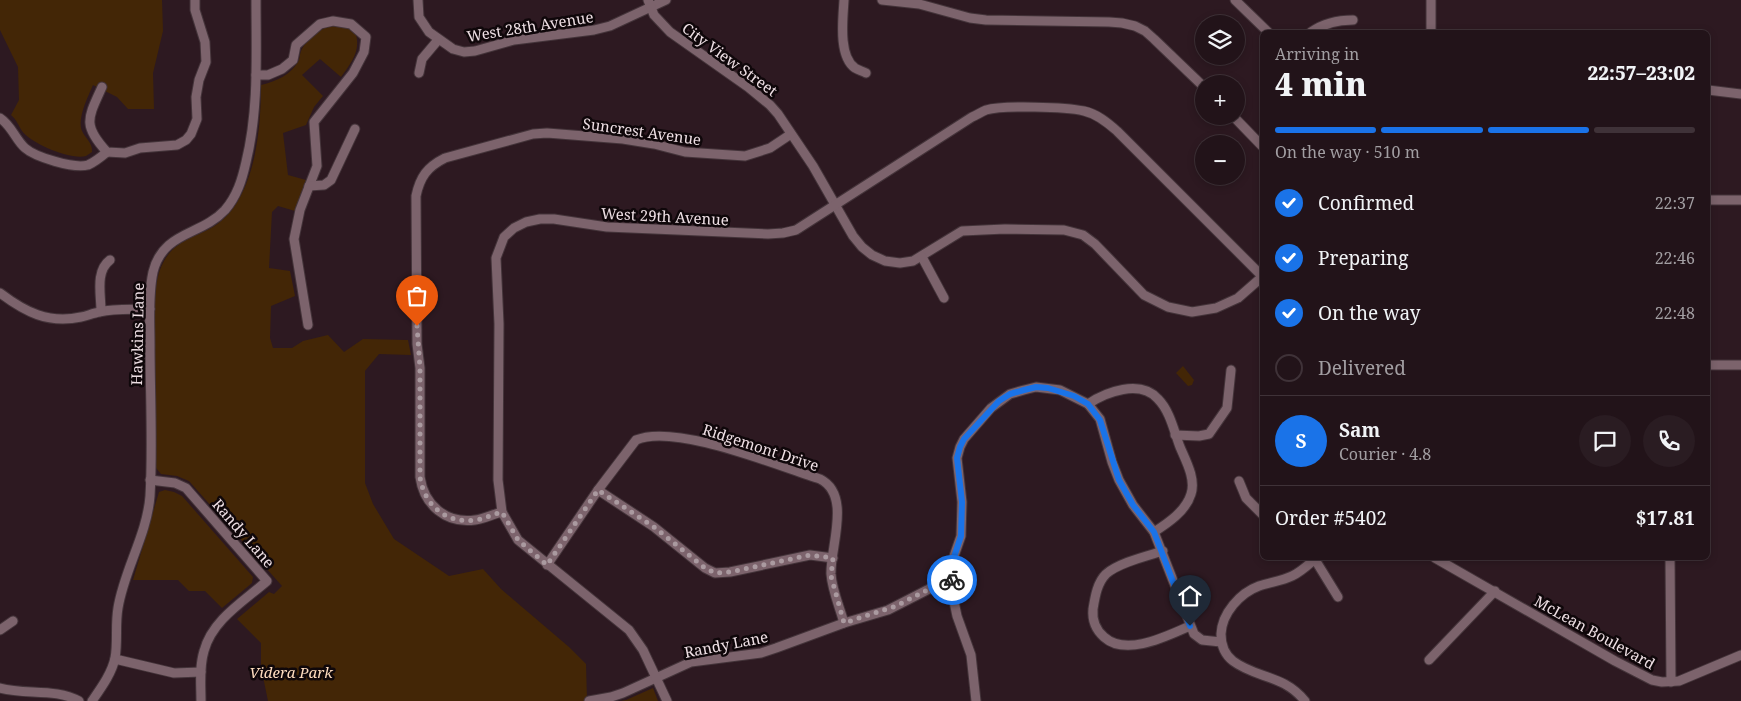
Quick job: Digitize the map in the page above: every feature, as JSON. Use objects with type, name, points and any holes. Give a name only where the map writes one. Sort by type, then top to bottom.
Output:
[{"type":"street","points":[[1,122],[10,126],[20,143],[35,154],[76,166],[94,162],[107,152],[125,153],[140,148],[177,145],[186,140],[191,134],[197,119],[196,97],[199,80],[206,62],[205,42],[195,10],[195,0]]},
{"type":"street","name":"Hawkins Lane","points":[[92,701],[105,682],[115,658],[117,610],[125,577],[148,512],[150,480],[150,309],[153,273],[159,256],[165,248],[182,235],[214,220],[229,205],[239,188],[256,108],[256,0]]},
{"type":"street","points":[[418,0],[419,17],[429,32],[438,40],[422,60],[419,73]]},
{"type":"street","name":"West 28th Avenue","points":[[438,40],[453,49],[464,52],[475,51],[514,40],[594,30],[610,26],[649,3],[666,0]]},
{"type":"street","points":[[844,0],[842,38],[844,49],[853,67],[866,73]]},
{"type":"street","points":[[882,0],[919,4],[970,18],[986,20],[1122,23],[1145,31],[1195,78]]},
{"type":"street","points":[[1236,0],[1266,30]]},
{"type":"street","points":[[1431,0],[1432,30]]},
{"type":"street","name":"City View Street","points":[[649,3],[654,15],[670,32],[748,87],[770,105],[812,166],[853,236],[872,255],[885,261],[900,263],[913,261],[962,231],[1005,229],[1064,230],[1083,235],[1095,244],[1144,295],[1168,307],[1192,312],[1216,308],[1238,298],[1260,278]]},
{"type":"street","points":[[1315,30],[1330,22],[1353,20]]},
{"type":"street","points":[[256,75],[268,75],[282,69],[293,60],[296,45],[320,24],[332,21],[351,24],[366,37],[364,52],[353,73],[314,122],[317,166],[300,210],[294,239],[308,325]]},
{"type":"street","points":[[102,87],[91,111],[90,124],[95,139],[107,152]]},
{"type":"street","points":[[1710,90],[1741,94]]},
{"type":"street","name":"West 29th Avenue","points":[[667,701],[644,650],[629,630],[518,540],[502,512],[498,480],[499,324],[496,258],[504,238],[514,228],[526,222],[554,219],[607,227],[768,234],[783,233],[796,230],[835,203],[986,110],[1001,108],[1066,109],[1085,111],[1103,119],[1260,274]]},
{"type":"street","points":[[1241,125],[1260,144]]},
{"type":"street","points":[[310,186],[324,185],[332,180],[355,129]]},
{"type":"street","name":"Suncrest Avenue","points":[[502,512],[476,520],[448,517],[436,509],[427,499],[422,489],[420,477],[420,368],[417,344],[416,196],[424,173],[434,164],[445,158],[533,134],[556,133],[623,139],[685,152],[744,156],[770,148],[791,134]]},
{"type":"street","points":[[1710,200],[1741,200]]},
{"type":"street","points":[[922,257],[944,298]]},
{"type":"street","points":[[101,311],[100,273],[103,265],[110,260]]},
{"type":"street","points":[[0,293],[18,306],[38,316],[57,320],[80,318],[101,311],[150,309]]},
{"type":"street","points":[[1710,365],[1741,365]]},
{"type":"street","points":[[1175,435],[1199,436],[1209,434],[1227,408],[1231,370]]},
{"type":"street","points":[[976,701],[970,655],[957,616],[952,584],[953,560],[961,536],[962,502],[957,458],[964,439],[999,401],[1010,394],[1036,387],[1060,390],[1088,404],[1100,420],[1119,480],[1133,505],[1154,532],[1194,634],[1202,640],[1221,642]]},
{"type":"street","points":[[1088,404],[1128,388],[1143,390],[1157,398],[1166,411],[1190,474],[1192,492],[1184,507],[1154,532]]},
{"type":"street","name":"Ridgemont Drive","points":[[547,565],[598,490],[636,440],[654,436],[702,441],[820,480],[827,484],[834,494],[837,503],[831,576],[844,623]]},
{"type":"street","name":"Randy Lane","points":[[150,480],[175,483],[186,488],[267,581],[213,630],[203,653],[201,701]]},
{"type":"street","points":[[1239,481],[1246,498],[1260,512]]},
{"type":"street","points":[[598,490],[654,527],[705,568],[715,573],[730,572],[810,555],[833,558]]},
{"type":"street","points":[[1163,551],[1114,568],[1107,573],[1098,587],[1095,600],[1093,615],[1097,628],[1108,640],[1124,646],[1164,638],[1190,626]]},
{"type":"street","points":[[1305,701],[1288,685],[1244,667],[1232,660],[1223,649],[1221,642],[1222,628],[1225,620],[1233,606],[1244,594],[1258,586],[1292,576],[1313,560]]},
{"type":"street","points":[[1316,560],[1338,597]]},
{"type":"street","name":"McLean Boulevard","points":[[1439,560],[1642,676],[1662,682],[1672,682],[1686,679],[1741,655]]},
{"type":"street","points":[[1670,560],[1672,682]]},
{"type":"street","name":"Randy Lane","points":[[590,701],[618,695],[691,662],[768,651],[896,606],[933,587],[952,584]]},
{"type":"street","points":[[1429,660],[1495,591]]},
{"type":"street","points":[[0,630],[13,621]]},
{"type":"street","points":[[115,658],[174,673],[201,672]]},
{"type":"street","points":[[0,688],[50,694],[79,701]]},
{"type":"green space","points":[[0,0],[162,0],[163,31],[153,73],[154,109],[128,109],[117,97],[93,85],[81,120],[82,131],[90,143],[92,152],[86,156],[71,156],[42,146],[34,141],[22,131],[11,115],[19,100],[18,67],[0,30]]},
{"type":"green space","name":"Videra Park","points":[[328,26],[343,26],[355,32],[357,45],[352,61],[341,77],[320,59],[302,75],[323,96],[314,107],[306,125],[283,133],[288,175],[306,180],[295,211],[278,206],[272,212],[269,268],[290,271],[295,296],[271,306],[270,338],[273,348],[292,348],[303,341],[328,335],[344,352],[363,339],[408,340],[411,355],[379,354],[365,371],[365,483],[373,504],[394,539],[449,576],[483,569],[501,589],[569,647],[586,664],[587,701],[268,701],[261,667],[261,643],[237,619],[269,592],[274,594],[282,586],[189,481],[177,476],[161,474],[156,468],[155,302],[160,268],[174,249],[186,240],[213,227],[227,215],[238,200],[247,183],[253,164],[257,143],[261,85],[273,82],[292,70],[299,60],[301,50],[307,42]]},
{"type":"green space","points":[[1183,366],[1194,380],[1192,385],[1188,386],[1176,373]]},
{"type":"green space","points":[[165,490],[182,496],[253,577],[252,583],[222,608],[205,591],[189,591],[178,580],[133,580],[159,492]]},
{"type":"green space","points":[[653,688],[658,701],[621,701],[626,700]]},
{"type":"way so far","points":[[417,326],[420,368],[420,477],[422,489],[427,499],[436,509],[448,517],[462,520],[476,520],[502,512],[518,540],[547,565],[598,490],[662,532],[705,568],[715,573],[730,572],[810,555],[833,558],[831,576],[844,623],[896,606],[933,587],[952,584],[952,580]]},
{"type":"route","points":[[952,580],[953,560],[961,536],[962,502],[957,458],[964,439],[991,408],[1010,394],[1036,387],[1060,390],[1088,404],[1100,420],[1119,480],[1133,505],[1154,532],[1163,551],[1190,626]]}]
